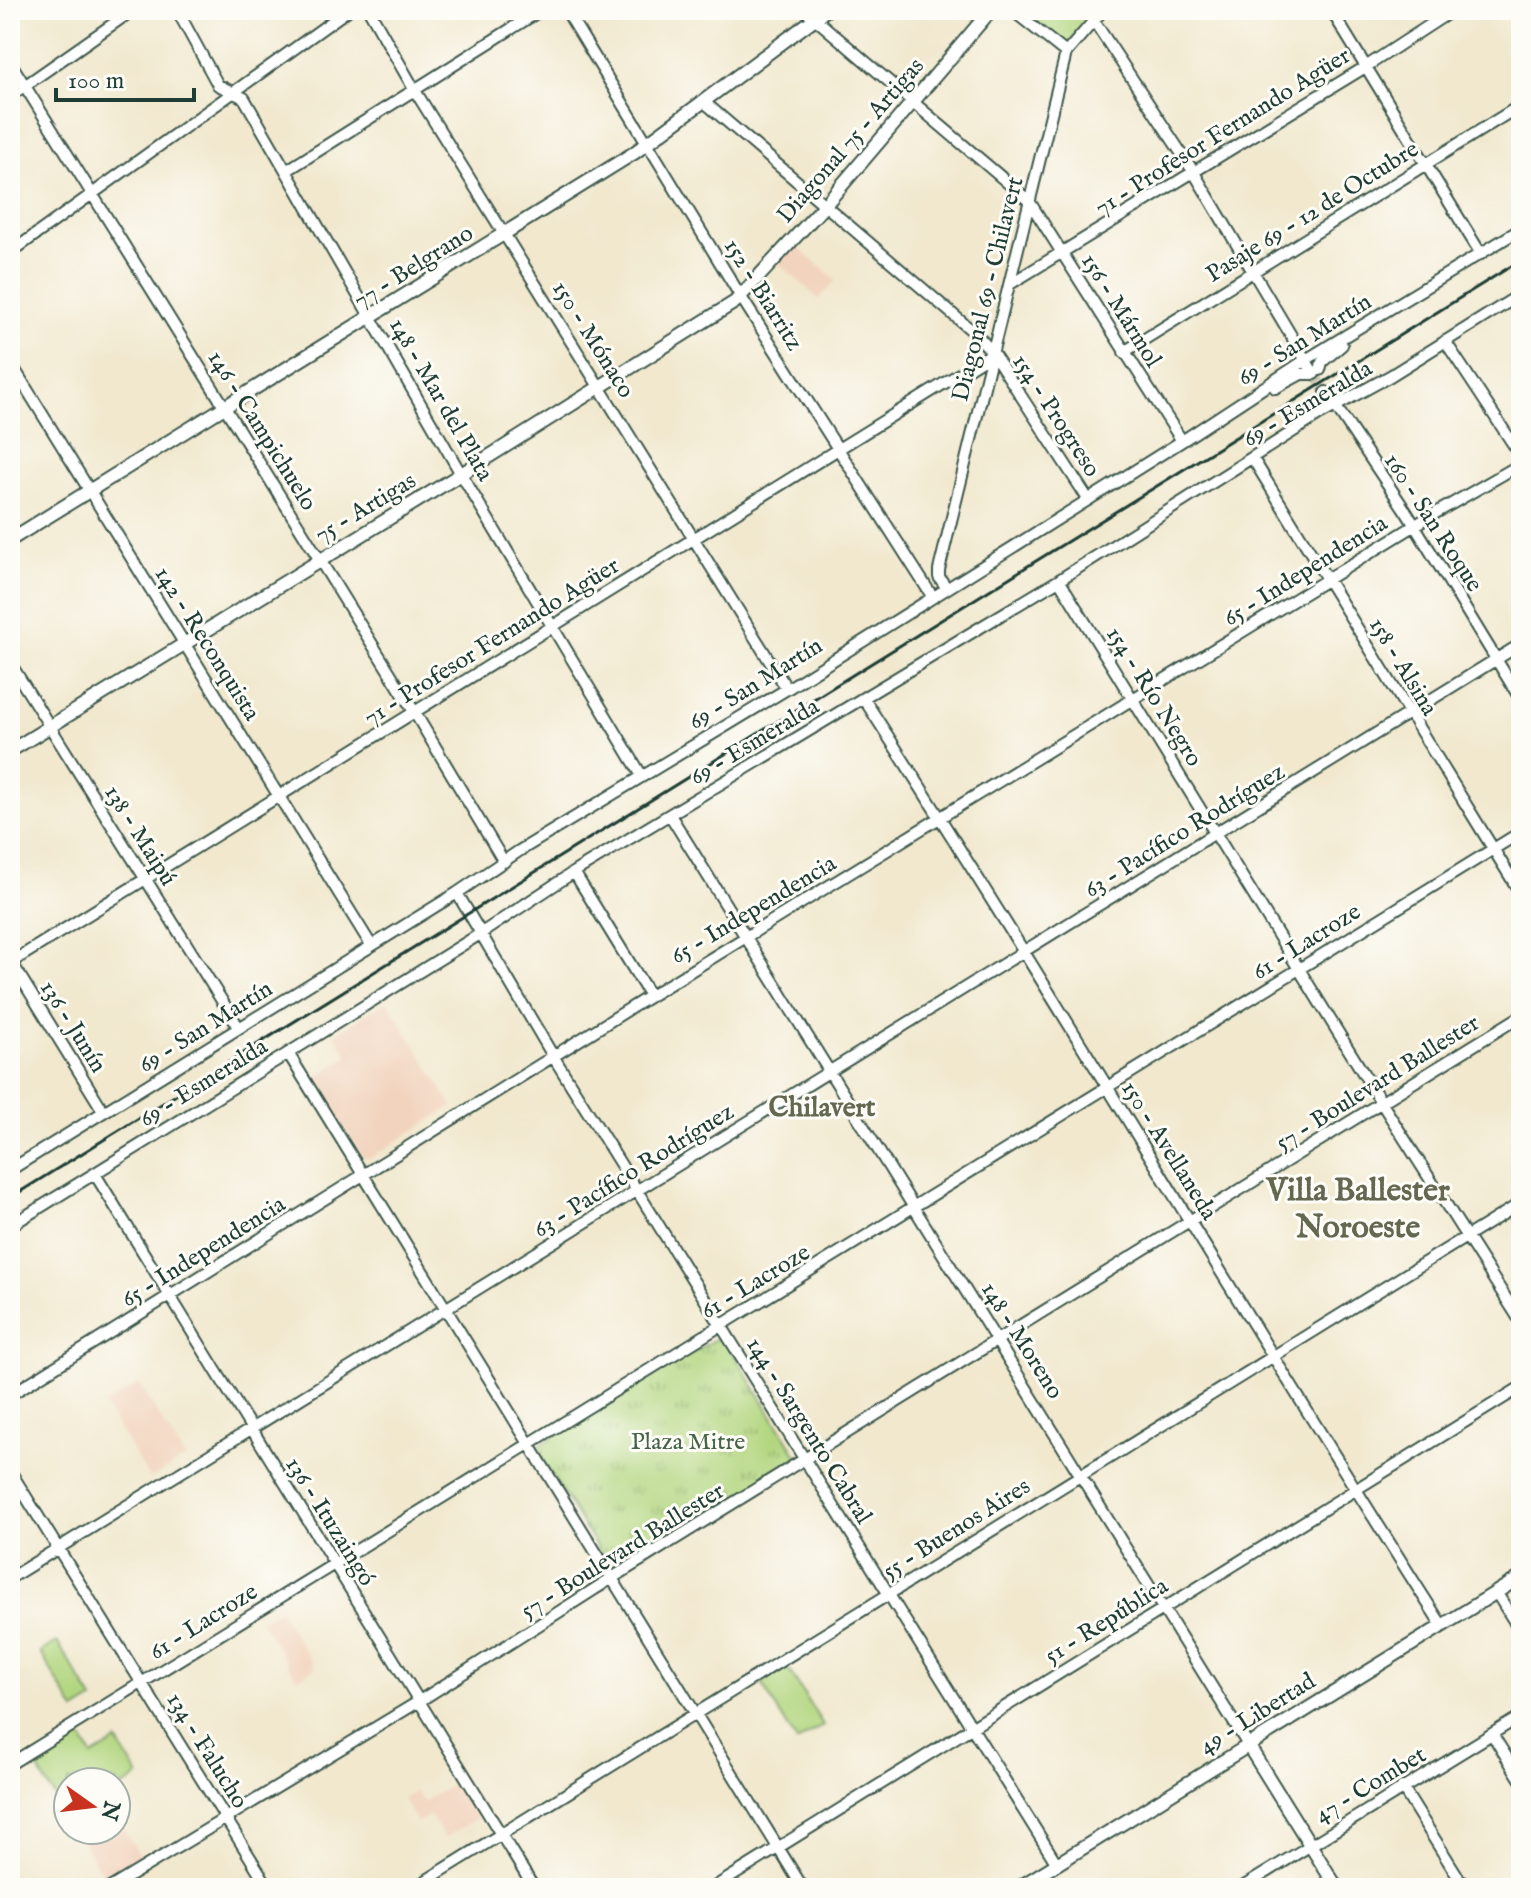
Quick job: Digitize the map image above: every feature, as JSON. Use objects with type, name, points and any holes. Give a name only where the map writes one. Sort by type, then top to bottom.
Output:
[{"type":"street","points":[[10,96],[133,10]]},
{"type":"street","name":"148 - Mar del Plata","points":[[177,10],[218,85],[244,98],[461,474],[642,776]]},
{"type":"street","points":[[10,253],[348,10]]},
{"type":"street","name":"150 - Mónaco","points":[[369,10],[414,89],[787,689]]},
{"type":"street","points":[[286,171],[541,10]]},
{"type":"street","name":"152 - Biarritz","points":[[566,10],[741,297],[932,596]]},
{"type":"street","name":"77 - Belgrano","points":[[10,540],[648,144],[810,14],[826,10]]},
{"type":"street","name":"Diagonal 75 - Artigas","points":[[741,297],[825,205],[991,10]]},
{"type":"street","points":[[1012,10],[1066,53]]},
{"type":"street","name":"Diagonal 69 - Chilavert","points":[[946,587],[939,577],[939,570],[1066,53],[1103,10]]},
{"type":"street","points":[[1331,10],[1481,254]]},
{"type":"street","name":"71 - Profesor Fernando Agüer","points":[[1010,284],[1453,10]]},
{"type":"street","name":"156 - Mármol","points":[[810,14],[1029,201],[1182,441]]},
{"type":"street","points":[[1094,21],[1193,171],[1304,361],[1317,372]]},
{"type":"street","name":"146 - Campichuelo","points":[[10,62],[415,713],[504,862]]},
{"type":"street","name":"154 - Progreso","points":[[703,101],[977,335],[993,353],[1088,499]]},
{"type":"street","name":"Pasaje 69 - 12 de Octubre","points":[[1124,352],[1521,105]]},
{"type":"street","name":"69 - San Martín","points":[[10,1170],[787,689],[1304,361],[1521,229]]},
{"type":"street","name":"69 - Esmeralda","points":[[10,1226],[480,934],[574,872],[1059,580],[1319,415],[1390,376],[1521,294]]},
{"type":"street","name":"75 - Artigas","points":[[10,751],[461,474],[741,297]]},
{"type":"street","points":[[1317,372],[1322,362],[1364,325]]},
{"type":"street","points":[[1445,341],[1521,456]]},
{"type":"street","name":"71 - Profesor Fernando Agüer","points":[[10,962],[993,353]]},
{"type":"street","name":"142 - Reconquista","points":[[10,362],[371,945]]},
{"type":"street","points":[[1251,396],[1262,395],[1301,374],[1317,372]]},
{"type":"street","name":"160 - San Roque","points":[[1390,376],[1377,377],[1351,394],[1342,396],[1328,390],[1335,408],[1415,526],[1521,700]]},
{"type":"street","name":"158 - Alsina","points":[[1253,459],[1521,894]]},
{"type":"street","name":"65 - Independencia","points":[[10,1395],[650,996],[1521,464]]},
{"type":"street","name":"154 - Río Negro","points":[[1059,580],[1381,1102],[1521,1322]]},
{"type":"street","name":"63 - Pacífico Rodríguez","points":[[10,1578],[1521,644]]},
{"type":"street","name":"138 - Maipú","points":[[10,663],[239,1028]]},
{"type":"street","name":"150 - Avellaneda","points":[[864,699],[1441,1624]]},
{"type":"street","name":"148 - Moreno","points":[[670,815],[1337,1888]]},
{"type":"street","name":"61 - Lacroze","points":[[10,1764],[1521,832]]},
{"type":"street","points":[[574,872],[650,996]]},
{"type":"street","name":"144 - Sargento Cabral","points":[[457,893],[553,1056],[1057,1864]]},
{"type":"street","name":"136 - Junín","points":[[10,962],[104,1112]]},
{"type":"street","name":"57 - Boulevard Ballester","points":[[110,1888],[418,1702],[612,1578],[1521,1016]]},
{"type":"street","points":[[288,1053],[803,1888]]},
{"type":"street","name":"136 - Ituzaingó","points":[[95,1174],[534,1888]]},
{"type":"street","name":"55 - Buenos Aires","points":[[414,1888],[1521,1203]]},
{"type":"street","name":"51 - República","points":[[713,1888],[1521,1387]]},
{"type":"street","name":"134 - Falucho","points":[[10,1471],[269,1888]]},
{"type":"street","name":"49 - Libertad","points":[[1018,1888],[1521,1577]]},
{"type":"street","points":[[1496,1592],[1521,1632]]},
{"type":"street","name":"47 - Combet","points":[[1241,1888],[1521,1716]]},
{"type":"street","points":[[1492,1734],[1521,1780]]},
{"type":"street","points":[[1402,1787],[1465,1888]]},
{"type":"shaded area","points":[[795,245],[836,280],[819,299],[778,263]]},
{"type":"shaded area","points":[[387,1001],[453,1106],[370,1158],[362,1156],[314,1079],[349,1056],[335,1034]]},
{"type":"shaded area","points":[[139,1384],[185,1458],[150,1479],[104,1405]]},
{"type":"shaded area","points":[[279,1610],[315,1668],[297,1679],[261,1621]]},
{"type":"shaded area","points":[[459,1781],[481,1815],[445,1838],[430,1815],[417,1822],[403,1799],[415,1791],[423,1802]]},
{"type":"shaded area","points":[[132,1843],[140,1856],[105,1878],[85,1846],[132,1846]]},
{"type":"green space","points":[[1018,10],[1097,10],[1064,49]]},
{"type":"green space","name":"Plaza Mitre","points":[[722,1335],[800,1460],[612,1572],[535,1448]]},
{"type":"green space","points":[[57,1642],[93,1700],[75,1711],[40,1652]]},
{"type":"green space","points":[[787,1667],[823,1725],[797,1742],[761,1683]]},
{"type":"green space","points":[[79,1733],[92,1756],[117,1741],[139,1776],[132,1781],[132,1766],[52,1766],[52,1792],[33,1761]]},
{"type":"tunnel","points":[[1314,374],[1326,392]]},
{"type":"railway","points":[[10,1198],[1521,260]]},
{"type":"district","name":"Chilavert","points":[[822,1106]]},
{"type":"district","name":"Villa Ballester Noroeste","points":[[1358,1208]]}]
